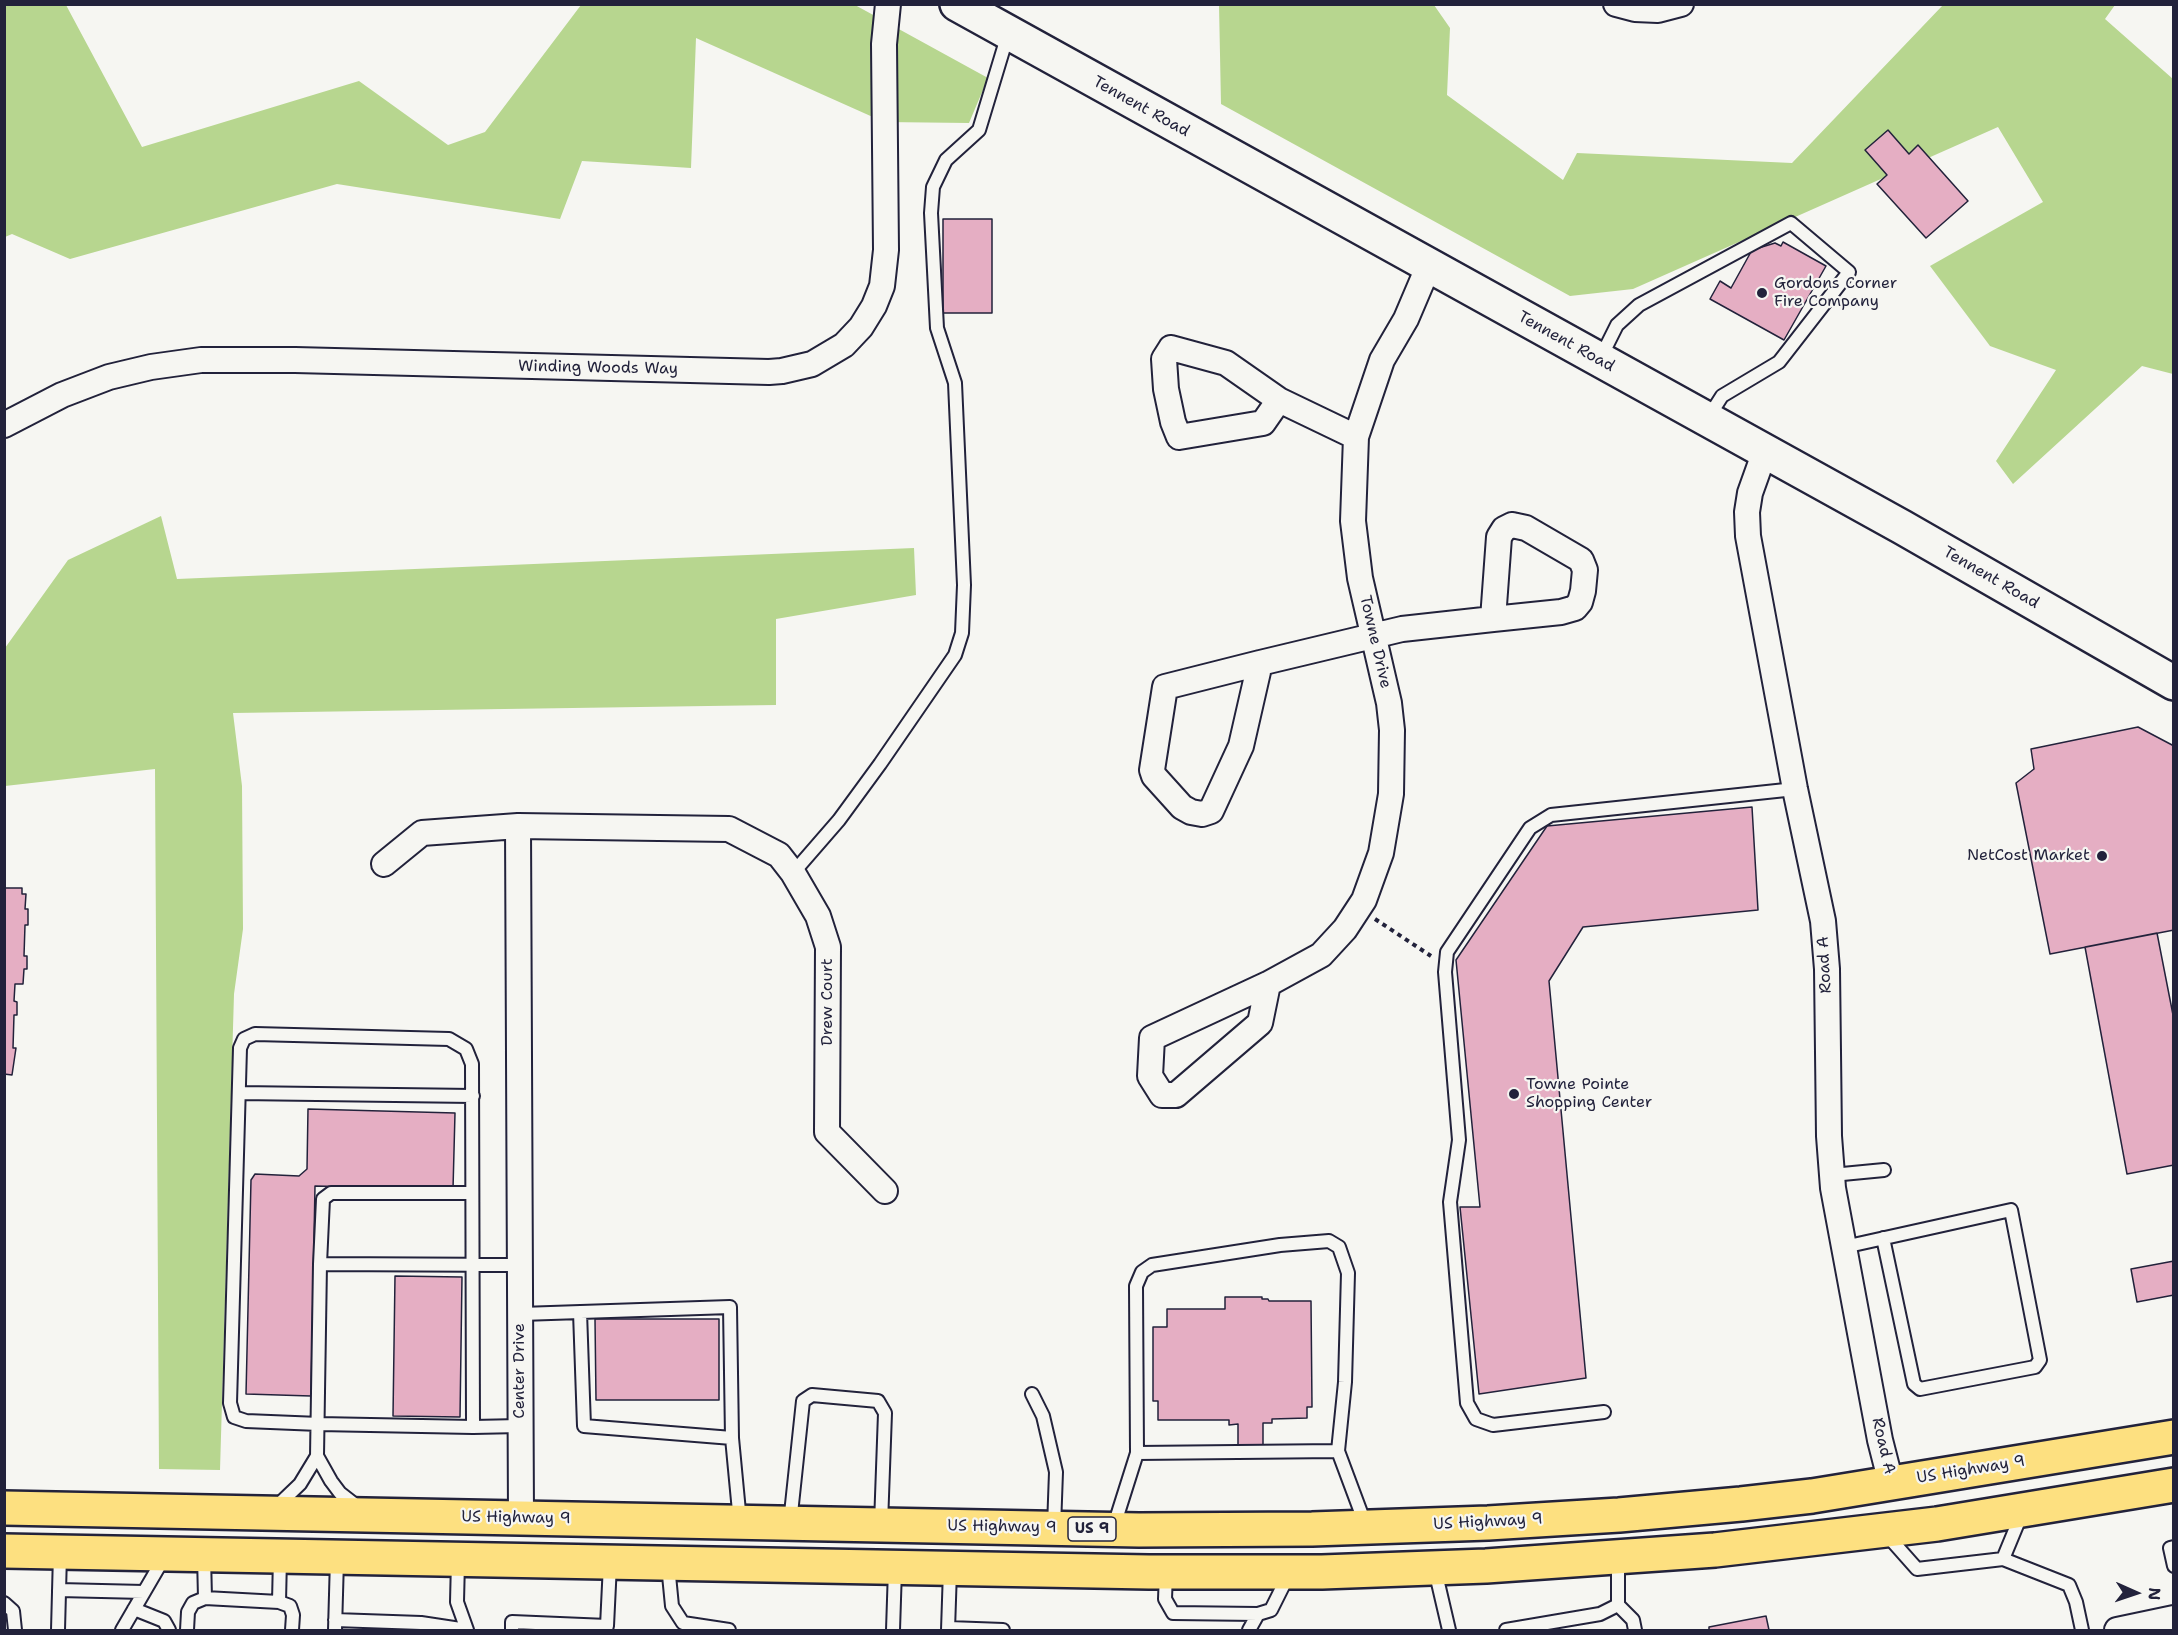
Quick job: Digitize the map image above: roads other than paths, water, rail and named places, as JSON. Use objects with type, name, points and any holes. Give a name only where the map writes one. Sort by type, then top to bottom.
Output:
[{"type":"highway","name":"US Highway 9","points":[[4,1508],[1113,1529],[1312,1529],[1488,1523],[1619,1515],[1812,1496],[2174,1437]]},
{"type":"highway","points":[[4,1551],[1167,1572],[1290,1572],[1435,1568],[1715,1550],[1883,1531],[2174,1485]]},
{"type":"street","name":"Winding Woods Way","points":[[4,425],[62,395],[110,377],[151,367],[201,360],[296,360],[769,372],[812,364],[844,345],[861,327],[874,306],[882,286],[886,250],[884,44],[888,4]]},
{"type":"street","name":"Tennent Road","points":[[957,4],[1765,452],[2174,683]]},
{"type":"street","points":[[1616,4],[1635,9],[1658,10],[1681,4]]},
{"type":"street","name":"Towne Drive","points":[[1268,984],[1260,1023],[1176,1095],[1162,1095],[1150,1076],[1152,1038],[1309,963],[1346,929],[1372,882],[1387,825],[1392,783],[1392,741],[1389,703],[1360,578],[1353,521],[1356,437],[1379,368],[1406,319],[1429,266]]},
{"type":"street","points":[[1279,400],[1263,423],[1179,437],[1173,422],[1166,389],[1164,366],[1167,353],[1171,348],[1226,363],[1279,400],[1356,437]]},
{"type":"street","name":"Road A","points":[[1765,452],[1750,493],[1747,512],[1748,536],[1795,789],[1823,921],[1827,969],[1832,1175],[1880,1440],[1891,1483]]},
{"type":"street","points":[[1260,663],[1241,746],[1211,811],[1202,814],[1191,812],[1182,807],[1154,776],[1152,770],[1165,687],[1260,663],[1402,628],[1493,619],[1561,612],[1575,608],[1583,591],[1585,570],[1581,560],[1526,528],[1512,525],[1504,529],[1499,537],[1493,619]]},
{"type":"street","name":"Drew Court","points":[[384,864],[422,832],[518,826],[729,828],[779,855],[793,873],[818,916],[828,947],[827,1132],[885,1191]]},
{"type":"street","name":"Center Drive","points":[[518,826],[521,1518]]},
{"type":"street","points":[[2117,1630],[2174,1618]]},
{"type":"lane","points":[[793,873],[839,820],[880,765],[955,655],[962,633],[964,585],[956,382],[937,328],[933,187],[945,160],[979,130],[1008,33]]},
{"type":"lane","points":[[1600,360],[1617,325],[1639,305],[1791,223],[1849,272],[1779,362],[1722,396],[1707,420]]},
{"type":"lane","points":[[1604,1412],[1493,1425],[1476,1419],[1467,1403],[1450,1202],[1459,1140],[1446,966],[1447,952],[1530,828],[1551,815],[1795,789]]},
{"type":"lane","points":[[473,1427],[472,1064],[466,1049],[449,1040],[255,1034],[244,1039],[240,1048],[230,1403],[234,1417],[246,1421],[319,1424],[473,1427],[520,1426]]},
{"type":"lane","points":[[239,1093],[472,1096]]},
{"type":"lane","points":[[1832,1175],[1884,1170]]},
{"type":"lane","points":[[367,1515],[340,1493],[323,1470],[317,1456],[322,1199],[331,1193],[472,1193]]},
{"type":"lane","points":[[1844,1247],[1883,1238],[2011,1210],[2040,1360],[2035,1366],[1920,1389],[1914,1384],[1883,1238]]},
{"type":"lane","points":[[1113,1529],[1137,1453],[1136,1286],[1142,1272],[1152,1264],[1280,1245],[1329,1241],[1340,1247],[1348,1273],[1345,1382],[1338,1451],[1366,1527]]},
{"type":"lane","points":[[320,1264],[519,1265]]},
{"type":"lane","points":[[520,1314],[730,1307],[732,1438],[740,1522]]},
{"type":"lane","points":[[580,1312],[584,1426],[732,1438]]},
{"type":"lane","points":[[1032,1394],[1043,1416],[1056,1472],[1054,1528]]},
{"type":"lane","points":[[790,1523],[803,1401],[812,1395],[878,1401],[885,1413],[881,1525]]},
{"type":"lane","points":[[1137,1453],[1338,1451]]},
{"type":"lane","points":[[269,1513],[300,1484],[317,1456]]},
{"type":"lane","points":[[2003,1559],[2023,1510]]},
{"type":"lane","points":[[1883,1531],[1917,1569],[2003,1559],[2069,1585],[2076,1602],[2082,1630]]},
{"type":"lane","points":[[2174,1547],[2170,1548],[2174,1566]]},
{"type":"lane","points":[[58,1630],[60,1552]]},
{"type":"lane","points":[[122,1630],[166,1554]]},
{"type":"lane","points":[[204,1555],[205,1598]]},
{"type":"lane","points":[[279,1602],[280,1556]]},
{"type":"lane","points":[[337,1558],[335,1625],[421,1623],[467,1630],[457,1602],[458,1560]]},
{"type":"lane","points":[[1618,1558],[1618,1605],[1633,1620],[1635,1630]]},
{"type":"lane","points":[[512,1630],[512,1622],[607,1626],[610,1562]]},
{"type":"lane","points":[[668,1563],[672,1606],[683,1623],[729,1630]]},
{"type":"lane","points":[[893,1630],[895,1568]]},
{"type":"lane","points":[[1435,1568],[1449,1630]]},
{"type":"lane","points":[[950,1569],[949,1629],[1003,1630]]},
{"type":"lane","points":[[1167,1572],[1165,1599],[1173,1612],[1258,1614],[1270,1610],[1290,1572]]},
{"type":"lane","points":[[59,1590],[144,1592]]},
{"type":"lane","points":[[187,1630],[188,1612],[193,1603],[205,1598],[279,1602],[290,1606],[293,1615],[292,1630]]},
{"type":"lane","points":[[4,1603],[13,1611],[15,1630]]},
{"type":"lane","points":[[1506,1630],[1600,1614],[1618,1605]]},
{"type":"lane","points":[[134,1610],[164,1621],[169,1630]]},
{"type":"lane","points":[[1249,1630],[1258,1614]]},
{"type":"place","name":"Gordons Corner Fire Company","points":[[1762,293]]},
{"type":"place","name":"NetCost Market","points":[[2102,856]]},
{"type":"place","name":"Towne Pointe Shopping Center","points":[[1514,1094]]}]
